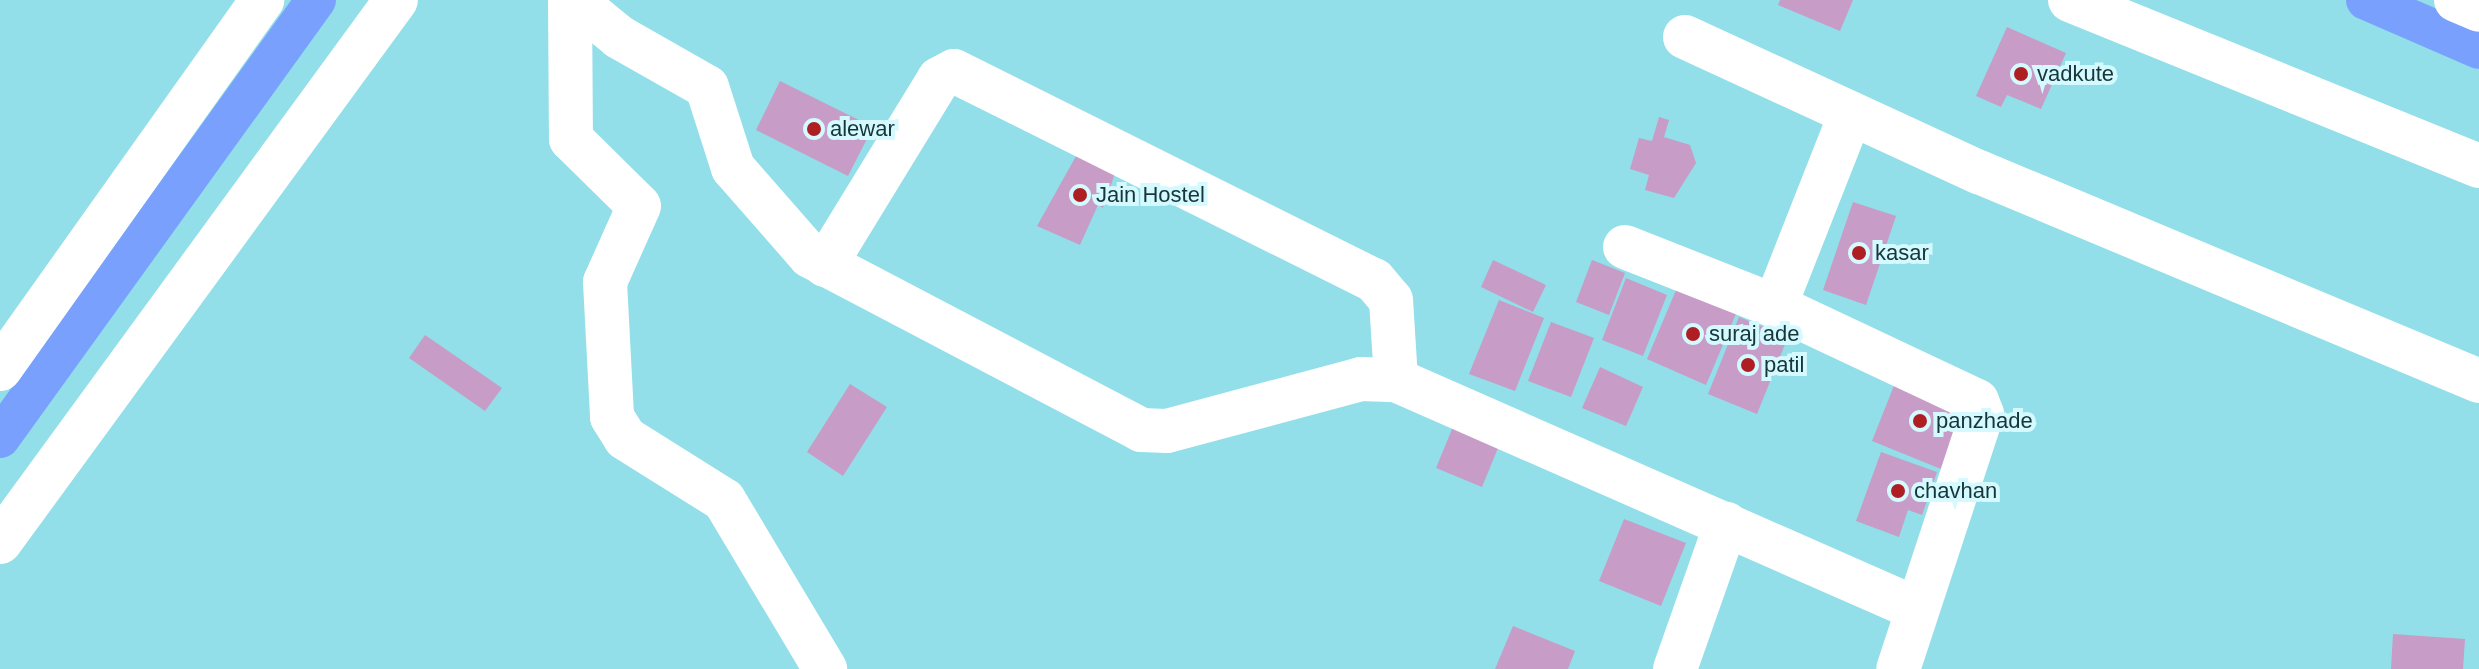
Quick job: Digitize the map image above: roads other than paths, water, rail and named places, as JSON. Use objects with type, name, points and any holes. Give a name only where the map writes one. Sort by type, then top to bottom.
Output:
[{"type":"street","points":[[0,369],[262,0]]},
{"type":"street","points":[[0,542],[396,0]]},
{"type":"street","points":[[572,0],[619,37],[707,87],[726,153],[742,182],[798,245],[825,265],[1152,433],[1361,379],[1396,380],[1915,608]]},
{"type":"street","points":[[572,0],[571,139],[639,206],[605,282],[612,417],[625,438],[724,500],[825,669]]},
{"type":"street","points":[[2070,0],[2479,166]]},
{"type":"street","points":[[2456,0],[2479,10]]},
{"type":"street","points":[[1685,37],[1979,172],[2479,381]]},
{"type":"street","points":[[825,265],[939,79],[954,71],[1374,280],[1391,300],[1396,380]]},
{"type":"street","points":[[1775,306],[1851,113]]},
{"type":"street","points":[[1625,247],[1775,306],[1977,401],[1982,414],[1915,608],[1898,669]]},
{"type":"street","points":[[1675,669],[1726,524]]},
{"type":"waterway","points":[[0,438],[316,0]]},
{"type":"waterway","points":[[2366,0],[2479,49]]},
{"type":"place","name":"vadkute","points":[[2021,74]]},
{"type":"place","name":"alewar","points":[[814,129]]},
{"type":"place","name":"Jain Hostel","points":[[1080,195]]},
{"type":"place","name":"kasar","points":[[1859,253]]},
{"type":"place","name":"suraj ade","points":[[1693,334]]},
{"type":"place","name":"patil","points":[[1748,365]]},
{"type":"place","name":"panzhade","points":[[1920,421]]},
{"type":"place","name":"chavhan","points":[[1898,491]]}]
